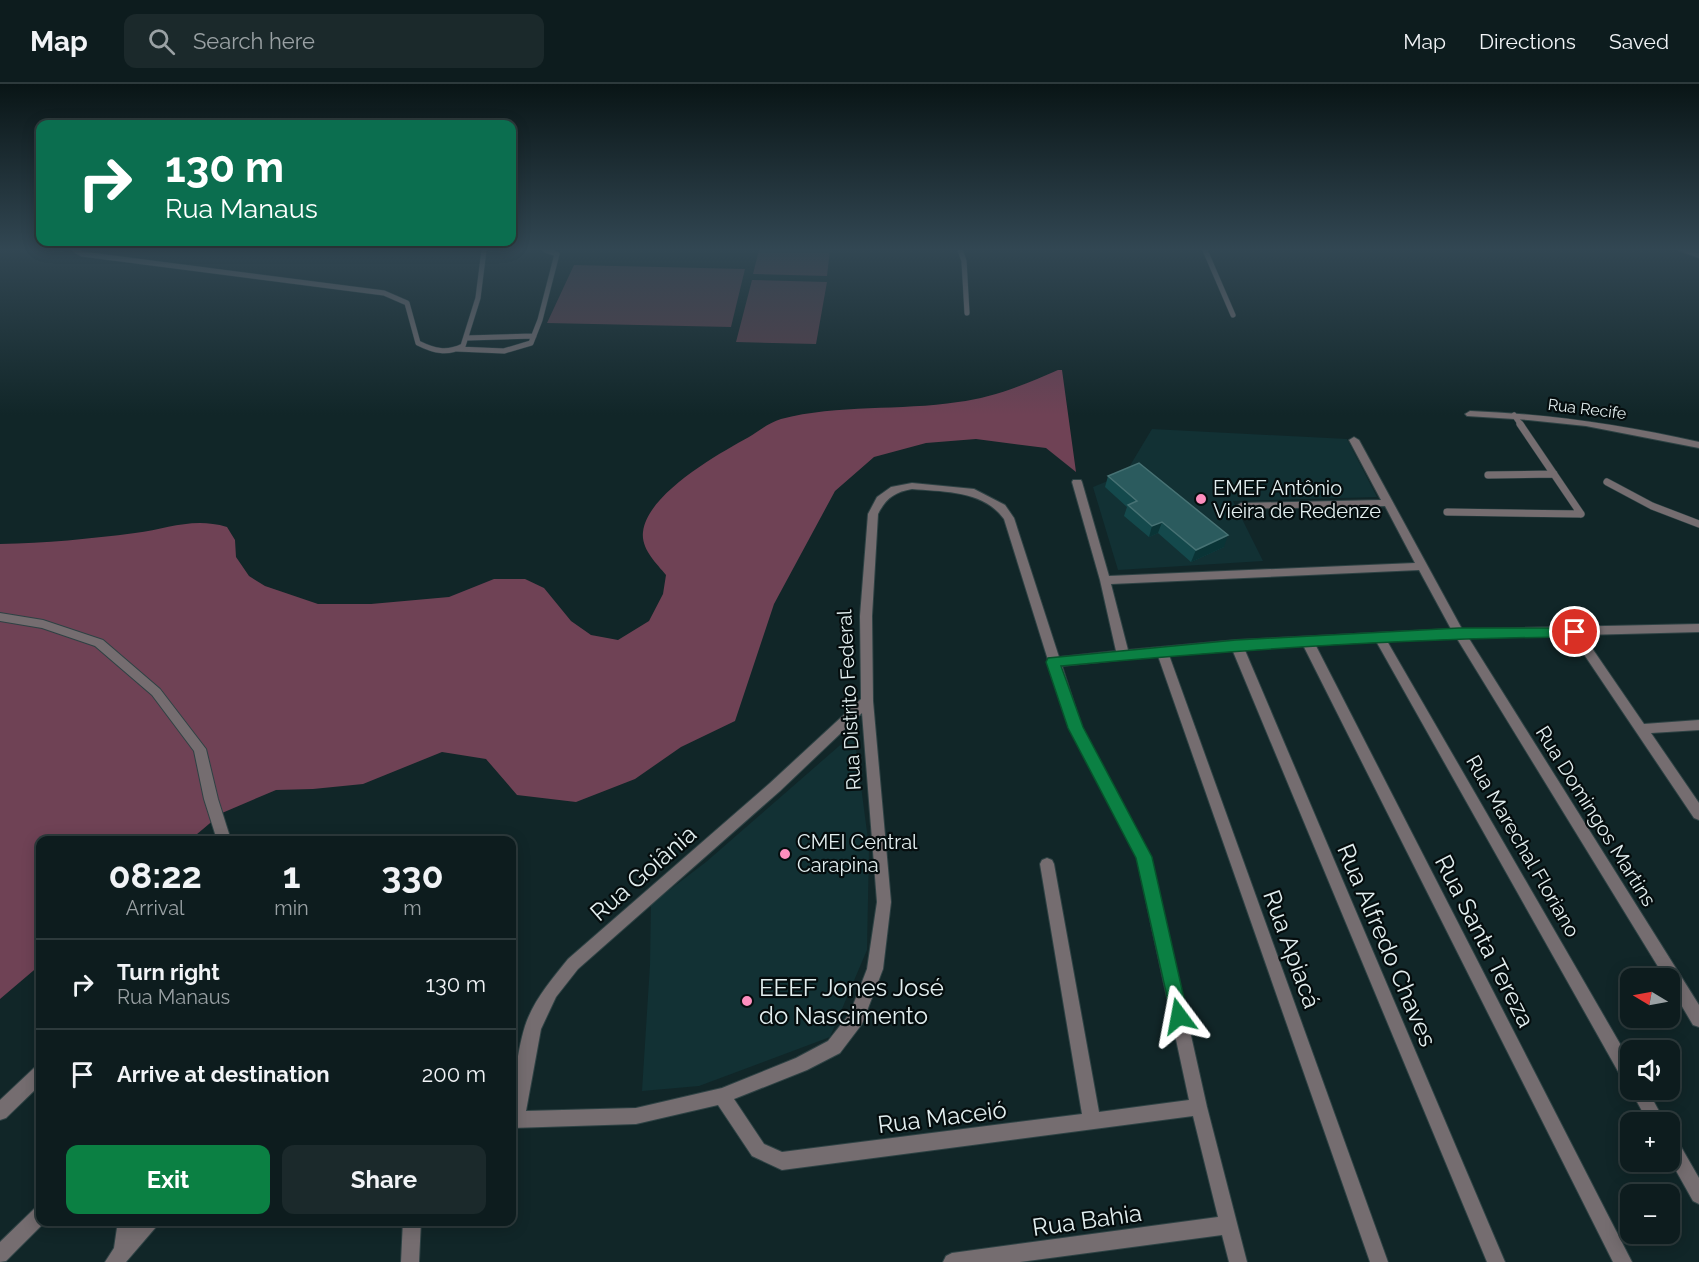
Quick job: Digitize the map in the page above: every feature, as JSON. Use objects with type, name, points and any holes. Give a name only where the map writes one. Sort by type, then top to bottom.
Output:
[{"type":"street","name":"Rua Recife","points":[[1470,414],[1514,415],[1605,425],[1699,446]]},
{"type":"street","name":"Rua Domingos Martins","points":[[1354,440],[1459,633],[1699,1019]]},
{"type":"street","points":[[1077,482],[1106,580],[1123,656]]},
{"type":"street","name":"Rua Distrito Federal","points":[[516,1120],[636,1116],[722,1096],[801,1064],[834,1047],[856,1018],[875,969],[884,902],[867,701],[866,616],[873,514],[881,499],[895,489],[912,486],[974,492],[1001,507],[1009,518],[1053,662],[1076,728],[1144,857],[1199,1107],[1238,1262]]},
{"type":"street","points":[[1241,506],[1387,503]]},
{"type":"street","points":[[1106,580],[1421,566]]},
{"type":"street","points":[[0,616],[43,624],[99,643],[156,692],[200,749],[223,836]]},
{"type":"street","points":[[1053,662],[1236,645],[1379,637],[1699,628]]},
{"type":"street","points":[[1575,632],[1699,814]]},
{"type":"street","name":"Rua Marechal Floriano","points":[[1379,637],[1620,1059]]},
{"type":"street","name":"Rua Santa Tereza","points":[[1307,641],[1623,1262]]},
{"type":"street","name":"Rua Alfredo Chaves","points":[[1236,645],[1496,1262]]},
{"type":"street","name":"Rua Apiacá","points":[[1162,651],[1379,1262]]},
{"type":"street","name":"Rua Goiânia","points":[[516,1110],[533,1027],[550,992],[573,964],[758,802],[867,701]]},
{"type":"street","points":[[1641,729],[1699,725]]},
{"type":"street","points":[[1047,864],[1092,1122]]},
{"type":"street","points":[[0,1112],[36,1078]]},
{"type":"street","name":"Rua Maceió","points":[[722,1096],[758,1150],[782,1161],[1199,1107]]},
{"type":"street","points":[[1680,1162],[1699,1195]]},
{"type":"street","points":[[0,1255],[36,1219]]},
{"type":"street","name":"Rua Bahia","points":[[952,1262],[1228,1225]]},
{"type":"street","points":[[119,1259],[126,1226]]},
{"type":"street","points":[[119,1259],[146,1226]]},
{"type":"street","points":[[410,1262],[412,1226]]},
{"type":"lane","points":[[408,305],[418,343],[434,352],[457,350],[509,352],[531,343],[543,305]]},
{"type":"lane","points":[[457,350],[463,346],[476,305]]},
{"type":"lane","points":[[967,305],[967,313]]},
{"type":"lane","points":[[1229,305],[1233,315]]},
{"type":"lane","points":[[466,338],[534,336]]},
{"type":"lane","points":[[1447,512],[1581,514],[1514,415]]},
{"type":"lane","points":[[1488,475],[1554,474]]},
{"type":"lane","points":[[1607,482],[1652,506],[1699,524]]},
{"type":"shaded area","points":[[555,305],[736,305],[731,327],[547,323]]},
{"type":"shaded area","points":[[746,305],[823,305],[816,344],[736,342]]},
{"type":"shaded area","points":[[1062,370],[1076,472],[1046,448],[976,439],[926,443],[874,457],[835,491],[774,604],[735,721],[681,747],[635,779],[576,802],[517,795],[486,759],[442,752],[363,784],[276,790],[222,813],[195,836],[36,836],[36,968],[0,999],[0,544],[101,537],[191,523],[214,524],[227,527],[235,540],[236,557],[249,576],[265,586],[318,604],[371,604],[449,597],[494,579],[525,579],[544,588],[571,621],[591,635],[618,640],[649,621],[663,594],[666,575],[644,544],[643,532],[647,518],[670,490],[720,454],[781,419],[825,411],[936,405],[971,400],[1009,390]]},
{"type":"shaded area","name":"EMEF Antônio Vieira de Redenze","points":[[1152,429],[1347,439],[1377,497],[1233,501],[1263,561],[1118,570],[1093,487],[1125,474]]},
{"type":"shaded area","name":"EEEF Jones José do Nascimento","points":[[854,733],[869,847],[867,950],[830,1037],[699,1086],[642,1091],[650,965],[651,904],[706,862]]},
{"type":"building","points":[[1139,463],[1228,535],[1196,550],[1162,522],[1152,526],[1128,505],[1137,501],[1108,476]]},
{"type":"place","name":"EMEF Antônio Vieira de Redenze","points":[[1201,499]]},
{"type":"place","name":"CMEI Central Carapina","points":[[785,854]]},
{"type":"place","name":"EEEF Jones José do Nascimento","points":[[747,1001]]},
{"type":"route","points":[[1179,1016],[1144,857],[1076,728],[1053,662],[1236,645],[1459,633],[1575,632]]}]
